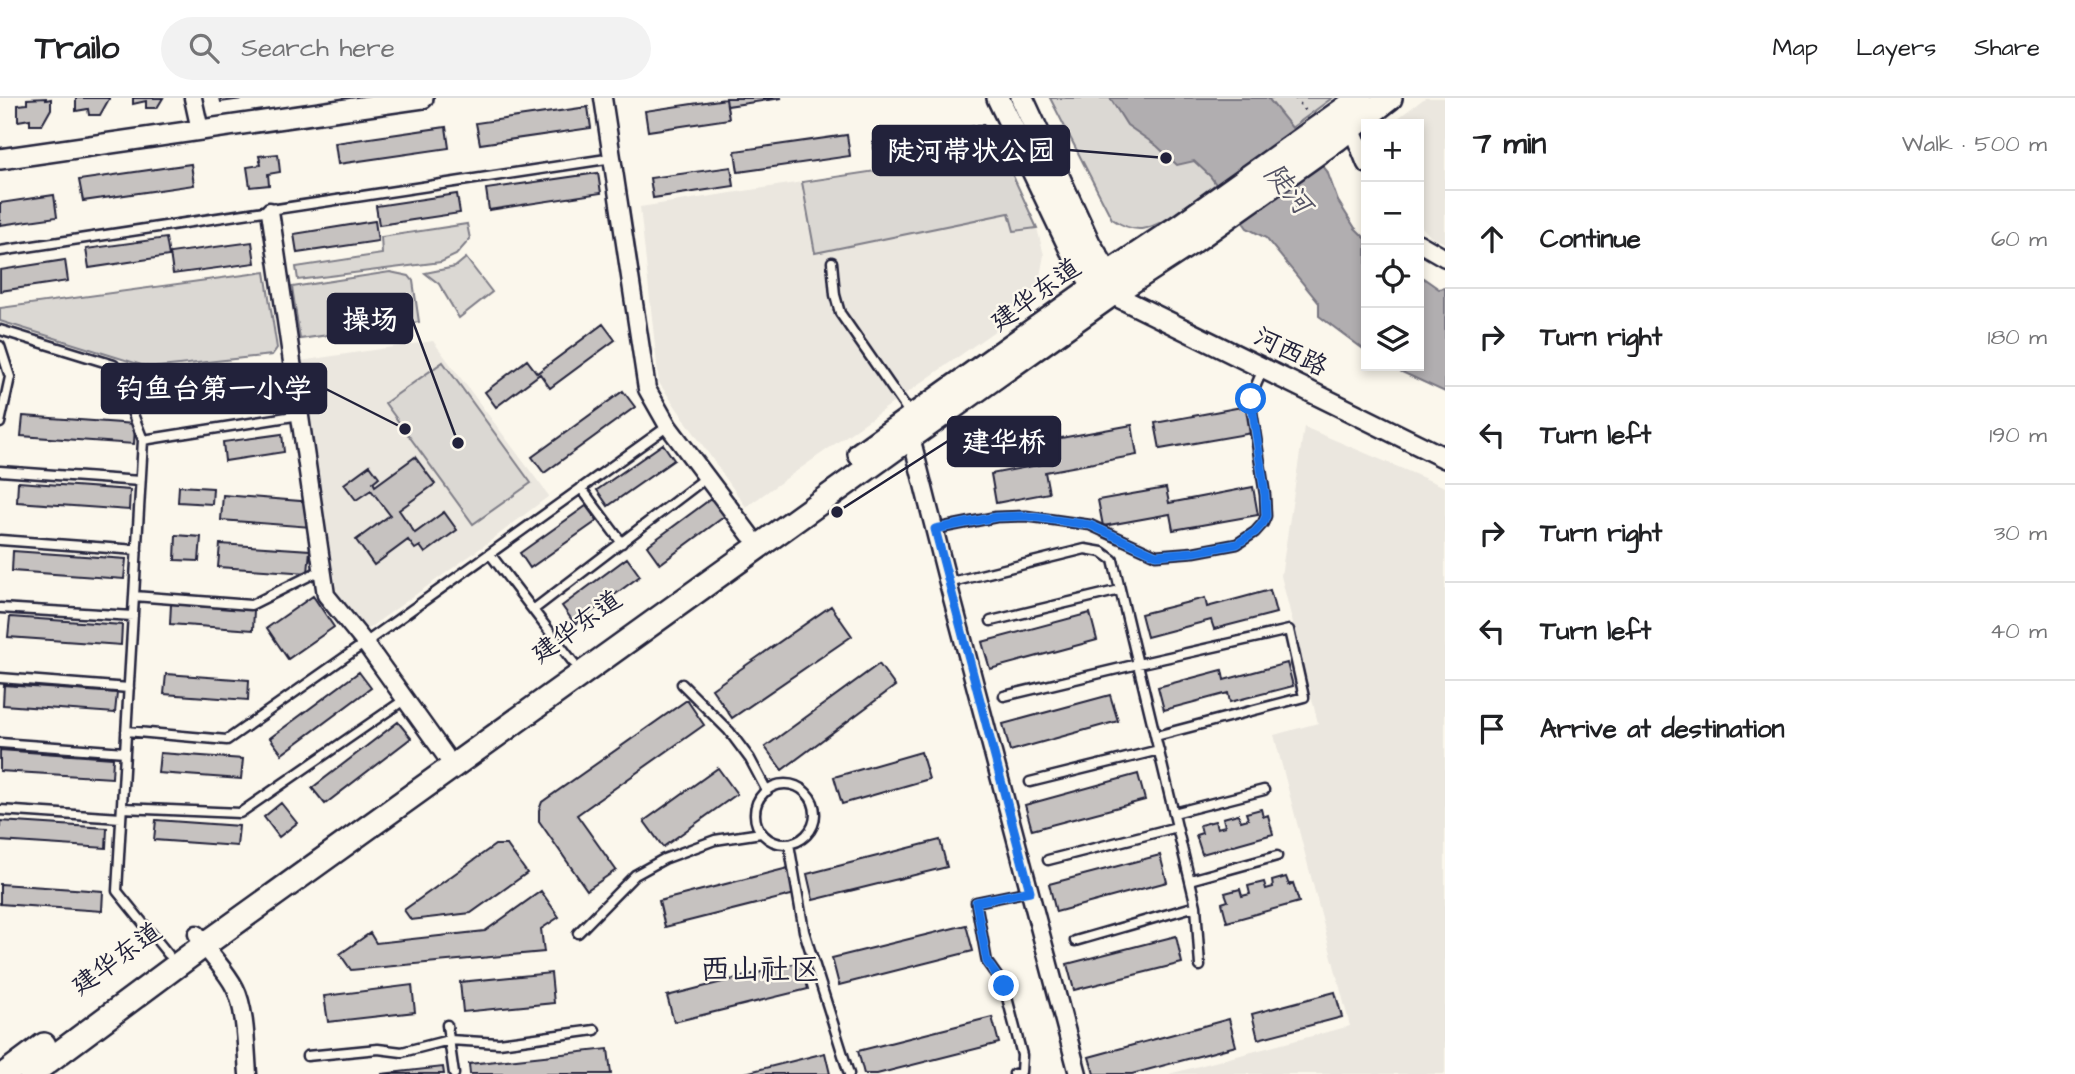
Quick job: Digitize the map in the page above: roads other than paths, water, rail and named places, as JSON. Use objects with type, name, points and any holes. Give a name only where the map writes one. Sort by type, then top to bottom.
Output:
[{"type":"main road","points":[[998,98],[1071,250],[1105,285]]},
{"type":"main road","points":[[1022,98],[1089,243],[1105,285]]},
{"type":"main road","points":[[1329,126],[1360,98]]},
{"type":"main road","points":[[1329,126],[1390,98]]},
{"type":"main road","name":"建华东道","points":[[5,1074],[168,954],[200,940],[1105,285],[1188,233],[1329,126]]},
{"type":"main road","name":"建华东道","points":[[31,1074],[200,940],[445,755],[750,535],[911,427]]},
{"type":"street","points":[[193,98],[201,130]]},
{"type":"street","points":[[0,159],[201,130],[345,104],[423,98]]},
{"type":"street","points":[[603,98],[647,389],[668,426],[750,535]]},
{"type":"street","points":[[1329,126],[1361,159]]},
{"type":"street","points":[[270,211],[326,595],[365,643],[445,755]]},
{"type":"street","points":[[1422,245],[1445,258]]},
{"type":"street","name":"河西路","points":[[1105,285],[1263,369],[1445,458]]},
{"type":"street","points":[[911,427],[948,583],[1078,1074]]},
{"type":"street","points":[[200,940],[235,988],[243,1017],[248,1074]]},
{"type":"lane","points":[[0,251],[613,158]]},
{"type":"lane","points":[[832,262],[835,295],[840,313],[911,427]]},
{"type":"lane","points":[[0,330],[114,365],[143,440],[117,891],[168,954]]},
{"type":"lane","points":[[0,346],[10,377],[0,423]]},
{"type":"lane","points":[[935,529],[996,517],[1026,516],[1090,525],[1156,555],[1194,552],[1237,544],[1255,532],[1266,516],[1251,399],[1263,369]]},
{"type":"lane","points":[[143,440],[300,415]]},
{"type":"lane","points":[[126,732],[227,740],[668,426]]},
{"type":"lane","points":[[0,471],[140,481]]},
{"type":"lane","points":[[533,610],[707,477]]},
{"type":"lane","points":[[581,488],[622,543]]},
{"type":"lane","points":[[0,540],[136,550]]},
{"type":"lane","points":[[948,583],[1085,549],[1101,552],[1113,560],[1196,906],[1200,965]]},
{"type":"lane","points":[[490,554],[573,662]]},
{"type":"lane","points":[[134,596],[251,605],[323,569]]},
{"type":"lane","points":[[991,621],[1121,590]]},
{"type":"lane","points":[[0,608],[133,616]]},
{"type":"lane","points":[[1004,696],[1289,630],[1304,697],[1156,736]]},
{"type":"lane","points":[[0,678],[129,688]]},
{"type":"lane","points":[[682,684],[729,731],[750,759],[767,791]]},
{"type":"lane","points":[[122,807],[240,813],[404,700]]},
{"type":"lane","points":[[0,743],[125,752]]},
{"type":"lane","points":[[1030,782],[1159,750]]},
{"type":"lane","points":[[785,784],[795,786],[811,798],[815,807],[813,827],[799,841],[779,844],[761,833],[755,815],[756,806],[767,791],[785,784]]},
{"type":"lane","points":[[1174,813],[1264,790]]},
{"type":"lane","points":[[0,810],[121,818]]},
{"type":"lane","points":[[1048,860],[1177,827]]},
{"type":"lane","points":[[578,933],[635,875],[664,859],[715,841],[761,833]]},
{"type":"lane","points":[[789,844],[804,931],[849,1074]]},
{"type":"lane","points":[[1190,880],[1278,856]]},
{"type":"lane","points":[[1014,1074],[1021,1072],[1022,1055],[1004,986],[987,962],[976,902],[1030,891]]},
{"type":"lane","points":[[1075,941],[1196,906]]},
{"type":"lane","points":[[447,1026],[454,1074]]},
{"type":"lane","points":[[307,1056],[378,1049],[402,1052],[449,1040],[499,1043],[596,1030]]},
{"type":"water","name":"陡河","points":[[1110,98],[1268,98],[1327,171],[1338,201],[1361,234],[1361,347],[1319,316],[1319,303],[1266,238],[1247,228],[1210,176],[1194,161],[1177,165],[1157,146],[1127,125]]},
{"type":"water","points":[[1424,278],[1439,289],[1445,288],[1445,392],[1400,371],[1424,371]]},
{"type":"place","name":"陡河带状公园","points":[[1166,158]]},
{"type":"place","name":"钓鱼台第一小学","points":[[405,429]]},
{"type":"place","name":"操场","points":[[458,443]]},
{"type":"place","name":"建华桥","points":[[837,512]]},
{"type":"district","name":"西山社区","points":[[760,969]]}]
